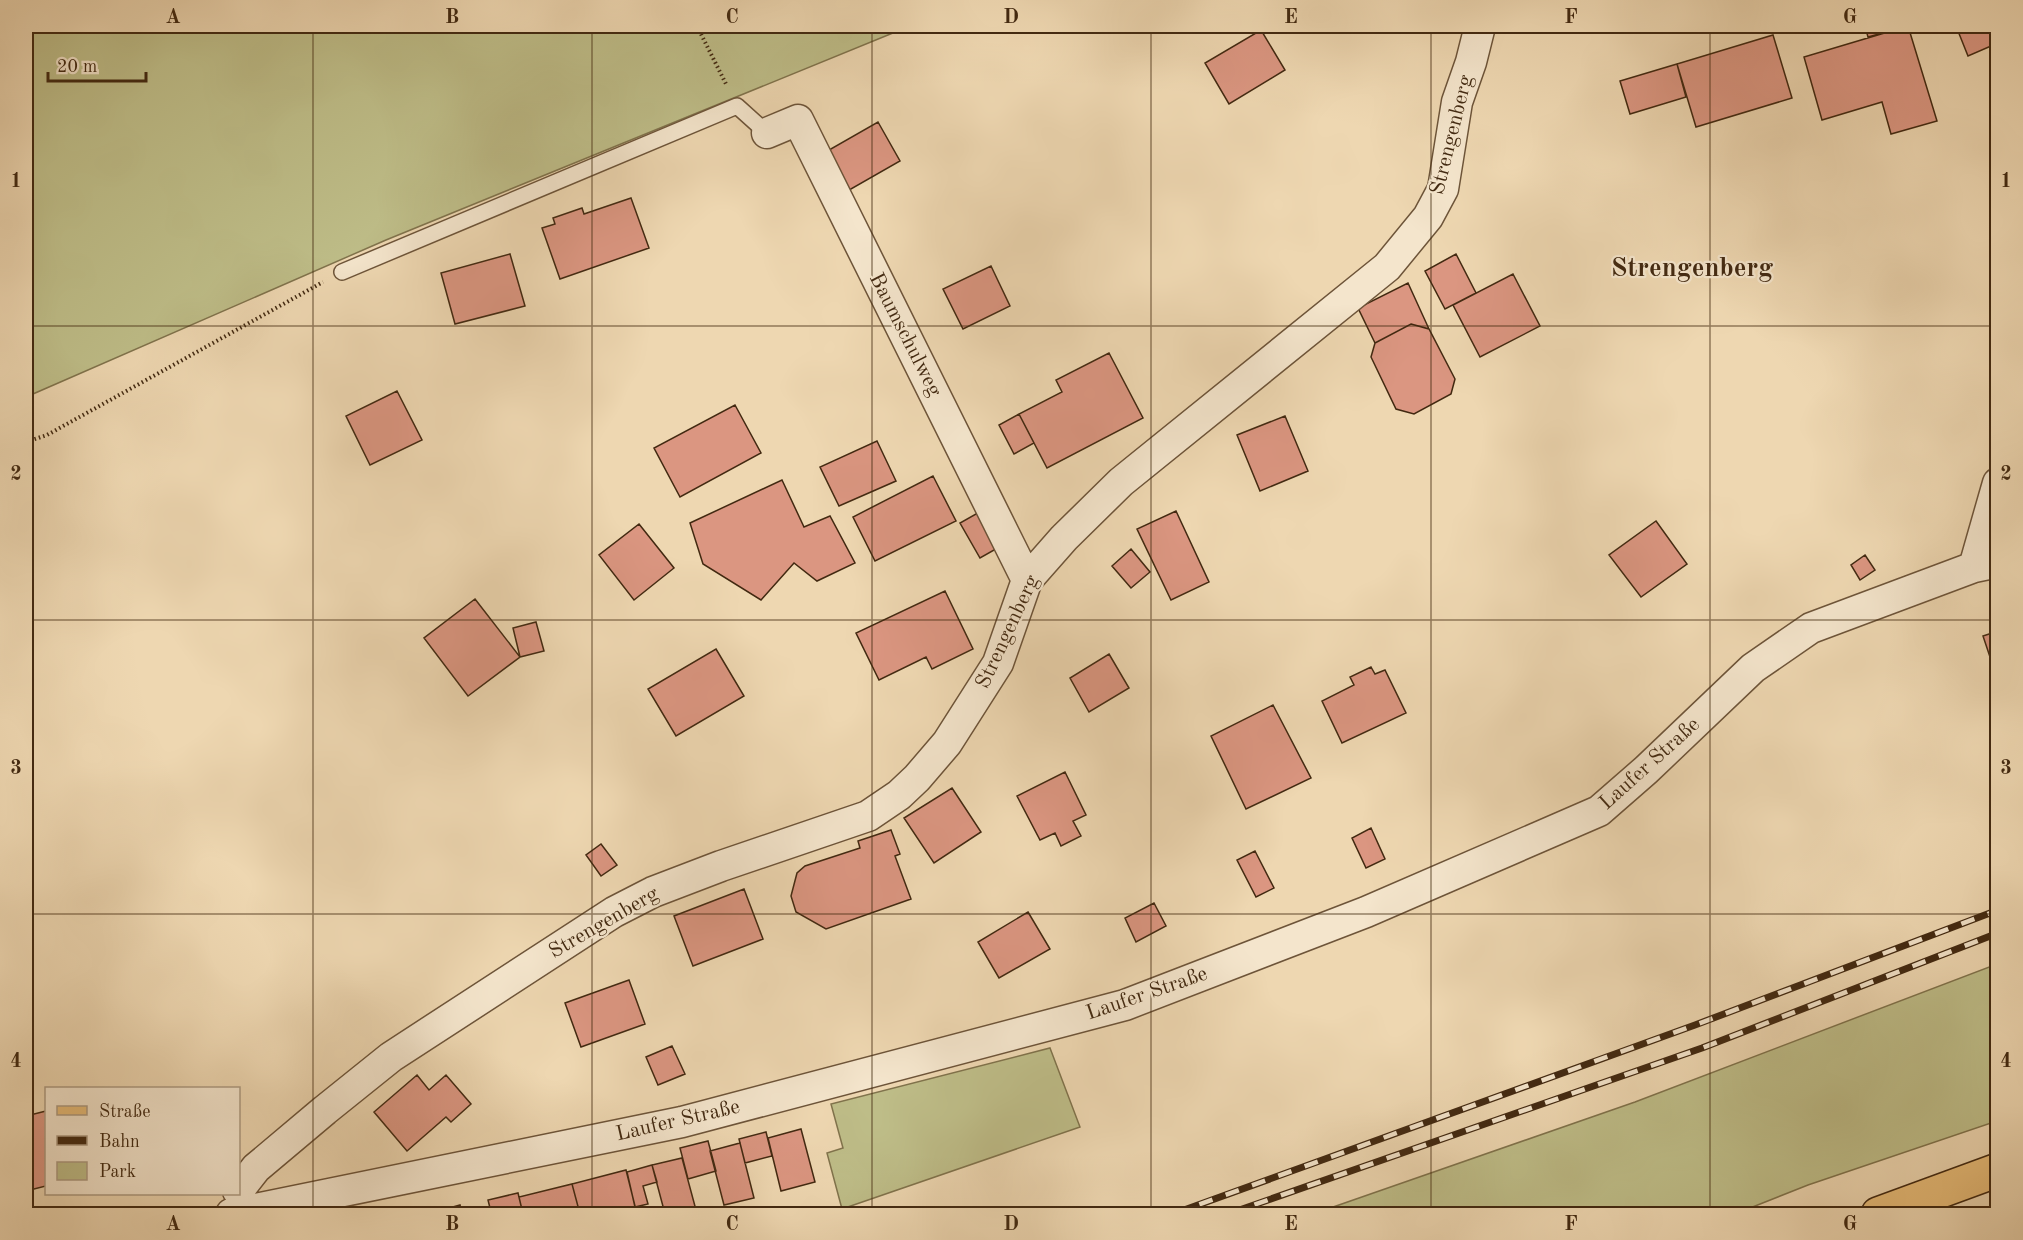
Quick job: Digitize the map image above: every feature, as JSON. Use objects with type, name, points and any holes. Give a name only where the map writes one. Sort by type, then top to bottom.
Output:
[{"type":"main road","points":[[1878,1215],[1998,1170]]},
{"type":"street","name":"Strengenberg","points":[[240,1188],[256,1168],[391,1057],[614,912],[653,892],[720,866],[868,816],[899,795],[947,743],[998,663],[1027,580],[1064,538],[1121,482],[1387,267],[1428,217],[1443,189],[1457,102],[1471,62],[1480,26]]},
{"type":"street","name":"Baumschulweg","points":[[767,133],[798,120],[1027,580]]},
{"type":"street","name":"Laufer Straße","points":[[231,1215],[682,1122],[1125,1005],[1366,912],[1599,811],[1647,770],[1754,668],[1811,628],[1986,564],[1998,483]]},
{"type":"street","name":"Strengenberg","points":[[219,1215],[235,1195]]},
{"type":"lane","points":[[342,272],[737,106],[767,133]]},
{"type":"path","points":[[697,26],[737,106]]},
{"type":"path","points":[[26,442],[47,435],[342,272]]},
{"type":"green space","points":[[26,26],[910,26],[386,240],[26,397]]},
{"type":"green space","points":[[1997,964],[1997,1121],[1808,1185],[1735,1214],[1313,1214],[1635,1102]]},
{"type":"green space","points":[[1050,1048],[1080,1127],[842,1209],[827,1153],[843,1148],[831,1104]]},
{"type":"building","points":[[1865,26],[1908,26],[1868,37]]},
{"type":"building","points":[[1908,26],[1937,121],[1891,134],[1882,102],[1822,120],[1804,57]]},
{"type":"building","points":[[1956,26],[1998,26],[1998,43],[1968,56]]},
{"type":"building","points":[[1261,30],[1285,70],[1229,104],[1205,63]]},
{"type":"building","points":[[1773,35],[1792,98],[1696,127],[1677,64]]},
{"type":"building","points":[[1677,64],[1686,97],[1630,114],[1620,81]]},
{"type":"building","points":[[878,122],[900,161],[844,193],[822,154]]},
{"type":"building","points":[[631,198],[649,248],[560,279],[542,228],[555,224],[553,218],[582,208],[584,214]]},
{"type":"building","points":[[510,254],[525,306],[455,324],[441,273]]},
{"type":"building","points":[[1456,254],[1476,293],[1445,309],[1425,271]]},
{"type":"building","points":[[991,266],[1010,306],[963,329],[943,289]]},
{"type":"building","points":[[1513,274],[1540,326],[1480,357],[1453,305]]},
{"type":"building","points":[[1408,283],[1429,329],[1411,324],[1375,343],[1358,308]]},
{"type":"building","points":[[1411,324],[1429,329],[1455,379],[1451,394],[1414,414],[1396,409],[1371,357],[1375,343]]},
{"type":"building","points":[[1109,353],[1143,418],[1047,468],[1019,414],[1062,392],[1056,380]]},
{"type":"building","points":[[397,391],[422,440],[370,465],[346,416]]},
{"type":"building","points":[[735,405],[761,453],[680,497],[654,448]]},
{"type":"building","points":[[1019,414],[1034,443],[1014,454],[999,425]]},
{"type":"building","points":[[1285,416],[1308,471],[1260,491],[1237,435]]},
{"type":"building","points":[[877,441],[896,481],[839,506],[820,467]]},
{"type":"building","points":[[933,476],[956,521],[875,561],[853,517]]},
{"type":"building","points":[[782,480],[804,527],[830,516],[855,563],[817,581],[794,563],[761,600],[703,564],[690,523]]},
{"type":"building","points":[[983,510],[1003,545],[980,558],[960,523]]},
{"type":"building","points":[[1176,511],[1209,582],[1171,600],[1137,529]]},
{"type":"building","points":[[1656,521],[1687,564],[1641,597],[1609,555]]},
{"type":"building","points":[[639,524],[674,568],[634,600],[599,555]]},
{"type":"building","points":[[1131,549],[1150,572],[1131,588],[1112,566]]},
{"type":"building","points":[[1865,555],[1875,570],[1860,580],[1851,565]]},
{"type":"building","points":[[945,591],[973,649],[932,669],[926,657],[879,680],[856,633]]},
{"type":"building","points":[[475,599],[520,657],[468,696],[424,638]]},
{"type":"building","points":[[536,622],[544,651],[520,657],[513,628]]},
{"type":"building","points":[[1998,631],[1998,681],[1983,636]]},
{"type":"building","points":[[716,649],[744,696],[676,736],[648,689]]},
{"type":"building","points":[[1109,654],[1129,688],[1089,712],[1070,678]]},
{"type":"building","points":[[1371,667],[1375,674],[1385,670],[1406,713],[1342,743],[1322,701],[1354,685],[1350,677]]},
{"type":"building","points":[[1273,705],[1311,778],[1246,809],[1211,736]]},
{"type":"building","points":[[1065,772],[1086,815],[1073,821],[1081,836],[1061,846],[1055,833],[1040,840],[1017,796]]},
{"type":"building","points":[[952,788],[981,832],[934,863],[904,818]]},
{"type":"building","points":[[1371,828],[1385,859],[1366,868],[1352,838]]},
{"type":"building","points":[[891,830],[900,854],[895,856],[911,899],[826,929],[796,912],[791,896],[797,873],[805,866],[860,848],[858,841]]},
{"type":"building","points":[[601,844],[617,865],[601,876],[586,855]]},
{"type":"building","points":[[1255,851],[1274,888],[1256,897],[1237,860]]},
{"type":"building","points":[[744,889],[763,939],[693,966],[674,916]]},
{"type":"building","points":[[1154,903],[1166,926],[1136,942],[1125,918]]},
{"type":"building","points":[[1028,912],[1050,949],[999,978],[978,942]]},
{"type":"building","points":[[629,980],[645,1024],[581,1047],[565,1003]]},
{"type":"building","points":[[672,1046],[685,1074],[658,1085],[646,1057]]},
{"type":"building","points":[[417,1075],[429,1090],[446,1075],[471,1104],[451,1122],[446,1117],[407,1151],[374,1112]]},
{"type":"building","points":[[45,1111],[45,1186],[26,1191],[26,1116]]},
{"type":"building","points":[[801,1129],[815,1182],[781,1191],[768,1138]]},
{"type":"building","points":[[766,1132],[772,1156],[745,1163],[739,1139]]},
{"type":"building","points":[[708,1141],[716,1171],[688,1179],[680,1148]]},
{"type":"building","points":[[740,1143],[754,1198],[724,1205],[710,1151]]},
{"type":"building","points":[[682,1158],[696,1210],[665,1214],[652,1165]]},
{"type":"building","points":[[652,1165],[657,1182],[643,1186],[648,1204],[635,1207],[627,1172]]},
{"type":"building","points":[[626,1170],[637,1214],[602,1214],[601,1210],[580,1214],[572,1184]]},
{"type":"building","points":[[572,1184],[580,1214],[523,1214],[519,1197]]},
{"type":"building","points":[[518,1193],[523,1214],[481,1214],[491,1212],[488,1200]]},
{"type":"building","points":[[460,1205],[462,1214],[428,1214]]},
{"type":"building","points":[[428,1210],[428,1214],[411,1214]]},
{"type":"railway","points":[[1173,1214],[1695,1025],[1998,910]]},
{"type":"railway","points":[[1228,1214],[1702,1048],[1998,933]]},
{"type":"district","name":"Strengenberg","points":[[1692,268]]}]
